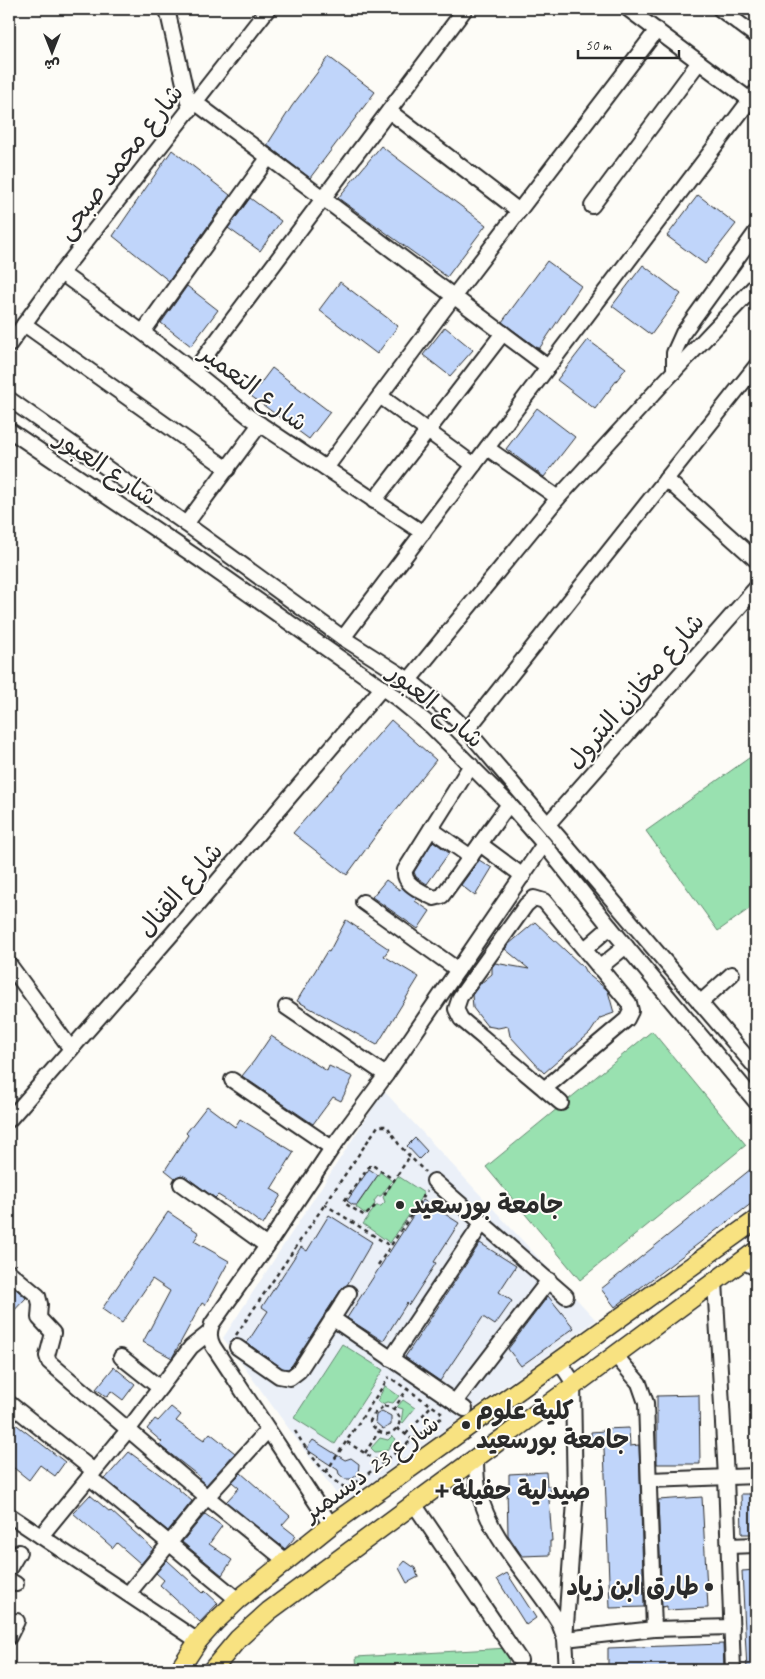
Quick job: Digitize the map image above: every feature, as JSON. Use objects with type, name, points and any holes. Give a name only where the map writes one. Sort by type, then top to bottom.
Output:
[{"type":"main road","name":"شارع 23 ديسمبر","points":[[178,1670],[214,1622],[238,1600],[331,1525],[467,1410],[559,1362],[756,1220]]},
{"type":"main road","points":[[212,1670],[238,1639],[269,1611],[715,1281],[752,1260]]},
{"type":"street","points":[[167,9],[193,107],[323,198],[548,367]]},
{"type":"street","points":[[194,371],[465,9]]},
{"type":"street","points":[[343,638],[753,96],[699,62],[628,9]]},
{"type":"street","points":[[720,9],[756,36]]},
{"type":"street","name":"شارع محمد صبحى","points":[[9,345],[61,273],[193,107],[267,10]]},
{"type":"street","points":[[326,468],[454,296],[657,30]]},
{"type":"street","points":[[592,206],[699,62]]},
{"type":"street","points":[[388,111],[519,211]]},
{"type":"street","points":[[143,332],[268,158]]},
{"type":"street","points":[[674,372],[674,353],[683,332],[756,232]]},
{"type":"street","name":"شارع التعمير","points":[[61,273],[143,332],[260,424],[423,533]]},
{"type":"street","points":[[409,680],[558,498],[756,285]]},
{"type":"street","points":[[24,324],[228,469]]},
{"type":"street","points":[[374,500],[503,333]]},
{"type":"street","points":[[467,730],[756,366]]},
{"type":"street","points":[[380,396],[474,464]]},
{"type":"street","name":"شارع العبور","points":[[9,399],[343,638],[409,680],[446,710],[467,730],[756,1068]]},
{"type":"street","points":[[186,524],[260,424]]},
{"type":"street","name":"شارع العبور","points":[[9,430],[199,559],[382,688],[431,726],[509,804],[544,844],[610,927],[756,1102]]},
{"type":"street","points":[[487,448],[558,498]]},
{"type":"street","points":[[666,479],[756,560]]},
{"type":"street","points":[[154,528],[165,523],[168,518],[166,511]]},
{"type":"street","points":[[199,559],[200,550],[203,545],[211,542]]},
{"type":"street","name":"شارع مخازن البترول","points":[[548,824],[756,588]]},
{"type":"street","name":"شارع القنال","points":[[9,1120],[200,902],[382,688]]},
{"type":"street","points":[[471,765],[405,870],[405,877],[410,883],[434,898],[442,896],[509,804]]},
{"type":"street","points":[[431,829],[470,857]]},
{"type":"street","points":[[480,844],[523,876]]},
{"type":"street","points":[[331,1525],[213,1346],[210,1339],[212,1324],[544,844]]},
{"type":"street","points":[[544,1089],[630,1016],[631,1007],[544,901],[534,898],[526,905],[457,1003],[456,1009],[462,1019],[560,1103]]},
{"type":"street","points":[[363,902],[458,970]]},
{"type":"street","points":[[584,949],[610,927]]},
{"type":"street","points":[[599,968],[626,946]]},
{"type":"street","points":[[9,964],[71,1049]]},
{"type":"street","points":[[654,980],[670,968]]},
{"type":"street","points":[[700,1003],[732,974]]},
{"type":"street","points":[[286,1007],[386,1075]]},
{"type":"street","points":[[232,1080],[332,1148]]},
{"type":"street","points":[[434,1181],[566,1296]]},
{"type":"street","points":[[181,1184],[267,1246]]},
{"type":"street","points":[[391,1358],[483,1222]]},
{"type":"street","points":[[9,1272],[38,1296],[40,1300],[39,1318],[53,1333],[47,1356],[49,1362],[207,1497],[286,1561]]},
{"type":"street","points":[[332,1318],[467,1410],[548,1280]]},
{"type":"street","points":[[715,1281],[734,1670]]},
{"type":"street","points":[[237,1347],[279,1376],[290,1378],[298,1371],[349,1293]]},
{"type":"street","points":[[41,1536],[128,1430],[191,1347],[210,1332]]},
{"type":"street","points":[[615,1355],[639,1383],[646,1403],[654,1629]]},
{"type":"street","points":[[120,1357],[160,1388]]},
{"type":"street","points":[[559,1362],[572,1380],[575,1502],[565,1639],[567,1670]]},
{"type":"street","points":[[9,1404],[168,1543],[238,1600]]},
{"type":"street","points":[[128,1594],[207,1497],[268,1430]]},
{"type":"street","points":[[476,1458],[479,1492],[490,1520],[507,1549],[553,1613],[565,1639]]},
{"type":"street","points":[[650,1480],[756,1476]]},
{"type":"street","points":[[414,1504],[520,1660]]},
{"type":"street","points":[[9,1515],[198,1641]]},
{"type":"street","points":[[729,1546],[756,1545]]},
{"type":"street","points":[[9,1569],[18,1552]]},
{"type":"street","points":[[9,1638],[17,1621]]},
{"type":"street","points":[[565,1639],[654,1629],[732,1627]]},
{"type":"path","points":[[237,1347],[235,1342],[236,1333],[378,1126],[387,1126],[396,1140],[434,1181],[378,1265]]},
{"type":"path","points":[[384,1195],[410,1156]]},
{"type":"path","points":[[375,1206],[365,1216],[346,1204],[345,1200],[370,1164],[394,1180]]},
{"type":"path","points":[[324,1204],[390,1247]]},
{"type":"path","points":[[393,1410],[417,1376]]},
{"type":"path","points":[[295,1431],[306,1450],[326,1472],[341,1486],[349,1488],[441,1418],[441,1412],[390,1377],[326,1472]]},
{"type":"path","points":[[406,1434],[436,1400]]},
{"type":"path","points":[[384,1406],[393,1410],[400,1417],[400,1423],[397,1428],[388,1434],[372,1426],[370,1421],[375,1413],[384,1406]]},
{"type":"path","points":[[369,1408],[375,1413]]},
{"type":"path","points":[[397,1428],[414,1440]]},
{"type":"path","points":[[364,1453],[379,1431]]},
{"type":"path","points":[[347,1442],[382,1464]]},
{"type":"shaded area","name":"جامعة بورسعيد","points":[[384,1091],[596,1320],[343,1503],[223,1338]]},
{"type":"green space","points":[[756,753],[756,904],[718,931],[646,831]]},
{"type":"green space","points":[[652,1031],[746,1145],[580,1280],[486,1167]]},
{"type":"green space","points":[[380,1172],[392,1181],[381,1196],[378,1196],[374,1201],[375,1204],[367,1215],[356,1207]]},
{"type":"green space","points":[[398,1176],[424,1193],[390,1243],[363,1224],[376,1206],[381,1206],[385,1202],[383,1197]]},
{"type":"green space","points":[[342,1344],[383,1370],[335,1444],[294,1418]]},
{"type":"green space","points":[[385,1386],[399,1396],[393,1403],[387,1402],[382,1404],[377,1401]]},
{"type":"green space","points":[[403,1400],[415,1408],[403,1423],[401,1422],[403,1409],[397,1407]]},
{"type":"green space","points":[[392,1436],[396,1439],[386,1451],[375,1452],[371,1448],[380,1438],[388,1440]]},
{"type":"green space","points":[[508,1648],[509,1670],[357,1670],[356,1657]]},
{"type":"building","points":[[329,57],[375,92],[310,178],[267,145],[292,106]]},
{"type":"building","points":[[381,146],[486,225],[447,277],[338,198]]},
{"type":"building","points":[[172,150],[230,195],[169,281],[113,236]]},
{"type":"building","points":[[698,195],[736,224],[705,264],[667,236]]},
{"type":"building","points":[[250,198],[281,221],[260,251],[228,228]]},
{"type":"building","points":[[547,261],[581,286],[539,349],[502,322]]},
{"type":"building","points":[[643,265],[681,294],[651,335],[612,306]]},
{"type":"building","points":[[340,282],[398,326],[377,354],[319,310]]},
{"type":"building","points":[[187,286],[218,310],[191,346],[161,323]]},
{"type":"building","points":[[445,327],[473,350],[450,376],[423,355]]},
{"type":"building","points":[[588,340],[626,368],[595,409],[557,380]]},
{"type":"building","points":[[272,368],[330,412],[309,439],[251,396]]},
{"type":"building","points":[[537,408],[575,437],[544,477],[506,449]]},
{"type":"building","points":[[391,720],[436,760],[382,827],[347,875],[293,833]]},
{"type":"building","points":[[433,841],[449,853],[427,884],[416,877],[414,872]]},
{"type":"building","points":[[479,860],[492,868],[475,896],[461,885]]},
{"type":"building","points":[[386,880],[400,890],[401,887],[417,899],[415,901],[430,911],[418,929],[372,897]]},
{"type":"building","points":[[346,920],[389,949],[384,956],[419,977],[377,1045],[297,1001],[327,951],[329,952]]},
{"type":"building","points":[[535,922],[583,967],[586,973],[608,991],[614,1013],[600,1018],[590,1033],[544,1073],[510,1036],[508,1026],[498,1028],[487,1026],[473,1008],[472,995],[480,984],[492,974],[492,967],[495,963],[529,969],[505,949]]},
{"type":"building","points":[[271,1036],[327,1071],[329,1066],[353,1077],[341,1101],[333,1097],[313,1124],[242,1076]]},
{"type":"building","points":[[207,1106],[235,1127],[240,1119],[294,1152],[271,1189],[281,1195],[263,1225],[218,1195],[215,1198],[186,1177],[181,1175],[175,1178],[165,1170],[188,1135],[186,1133]]},
{"type":"building","points":[[415,1138],[427,1151],[419,1159],[407,1146]]},
{"type":"building","points":[[756,1165],[756,1200],[615,1307],[601,1289]]},
{"type":"building","points":[[369,1169],[378,1175],[357,1205],[353,1205],[347,1201]]},
{"type":"building","points":[[423,1200],[459,1223],[409,1305],[407,1303],[383,1341],[347,1318]]},
{"type":"building","points":[[168,1212],[199,1233],[194,1241],[229,1261],[205,1305],[202,1303],[172,1358],[143,1342],[170,1291],[152,1279],[122,1323],[102,1309]]},
{"type":"building","points":[[329,1215],[372,1242],[347,1285],[342,1288],[292,1365],[288,1369],[282,1368],[247,1343],[268,1311],[262,1307],[301,1247],[307,1251]]},
{"type":"building","points":[[480,1243],[516,1266],[499,1292],[512,1301],[495,1325],[483,1317],[440,1381],[405,1357]]},
{"type":"building","points":[[9,1283],[26,1298],[9,1316]]},
{"type":"building","points":[[548,1296],[574,1328],[521,1366],[508,1349]]},
{"type":"building","points":[[114,1367],[135,1384],[123,1400],[111,1391],[107,1397],[96,1389]]},
{"type":"building","points":[[699,1395],[700,1464],[657,1464],[657,1396]]},
{"type":"building","points":[[171,1407],[181,1415],[176,1421],[204,1440],[210,1433],[235,1453],[206,1485],[199,1479],[200,1477],[159,1445],[162,1442],[147,1429],[155,1419],[158,1421]]},
{"type":"building","points":[[382,1411],[391,1416],[391,1425],[383,1429],[375,1422],[376,1415]]},
{"type":"building","points":[[9,1419],[65,1462],[55,1476],[40,1465],[29,1480],[9,1464]]},
{"type":"building","points":[[629,1428],[630,1446],[639,1445],[644,1607],[610,1608],[604,1448],[592,1448],[591,1432],[604,1431],[604,1429]]},
{"type":"building","points":[[313,1440],[345,1460],[351,1458],[359,1464],[358,1474],[352,1479],[345,1479],[339,1474],[338,1470],[306,1449]]},
{"type":"building","points":[[129,1452],[178,1488],[192,1501],[168,1531],[105,1479]]},
{"type":"building","points":[[546,1472],[551,1500],[549,1500],[552,1541],[550,1541],[550,1555],[522,1556],[508,1535],[507,1486],[509,1486],[509,1474]]},
{"type":"building","points":[[241,1473],[290,1516],[282,1525],[296,1536],[285,1549],[226,1502],[239,1488],[232,1482]]},
{"type":"building","points":[[741,1494],[756,1494],[756,1534],[742,1534]]},
{"type":"building","points":[[90,1495],[111,1511],[153,1549],[141,1564],[117,1543],[113,1548],[73,1513]]},
{"type":"building","points":[[702,1497],[708,1608],[667,1610],[667,1606],[662,1607],[658,1500]]},
{"type":"building","points":[[205,1514],[222,1526],[209,1544],[232,1560],[222,1575],[182,1542]]},
{"type":"building","points":[[167,1560],[203,1593],[205,1591],[218,1603],[200,1622],[160,1585],[164,1580],[156,1573]]},
{"type":"building","points":[[405,1561],[415,1568],[418,1577],[407,1583],[399,1568]]},
{"type":"building","points":[[756,1570],[756,1670],[747,1670],[742,1571]]},
{"type":"building","points":[[507,1573],[536,1618],[526,1625],[497,1579]]},
{"type":"building","points":[[723,1644],[724,1670],[608,1670],[608,1648]]},
{"type":"place","name":"جامعة بورسعيد","points":[[400,1205]]},
{"type":"place","name":"كلية علوم جامعة بورسعيد","points":[[466,1425]]},
{"type":"place","name":"صيدلية حفيلة","points":[[442,1491]]},
{"type":"place","name":"طارق ابن زياد","points":[[709,1587]]}]
